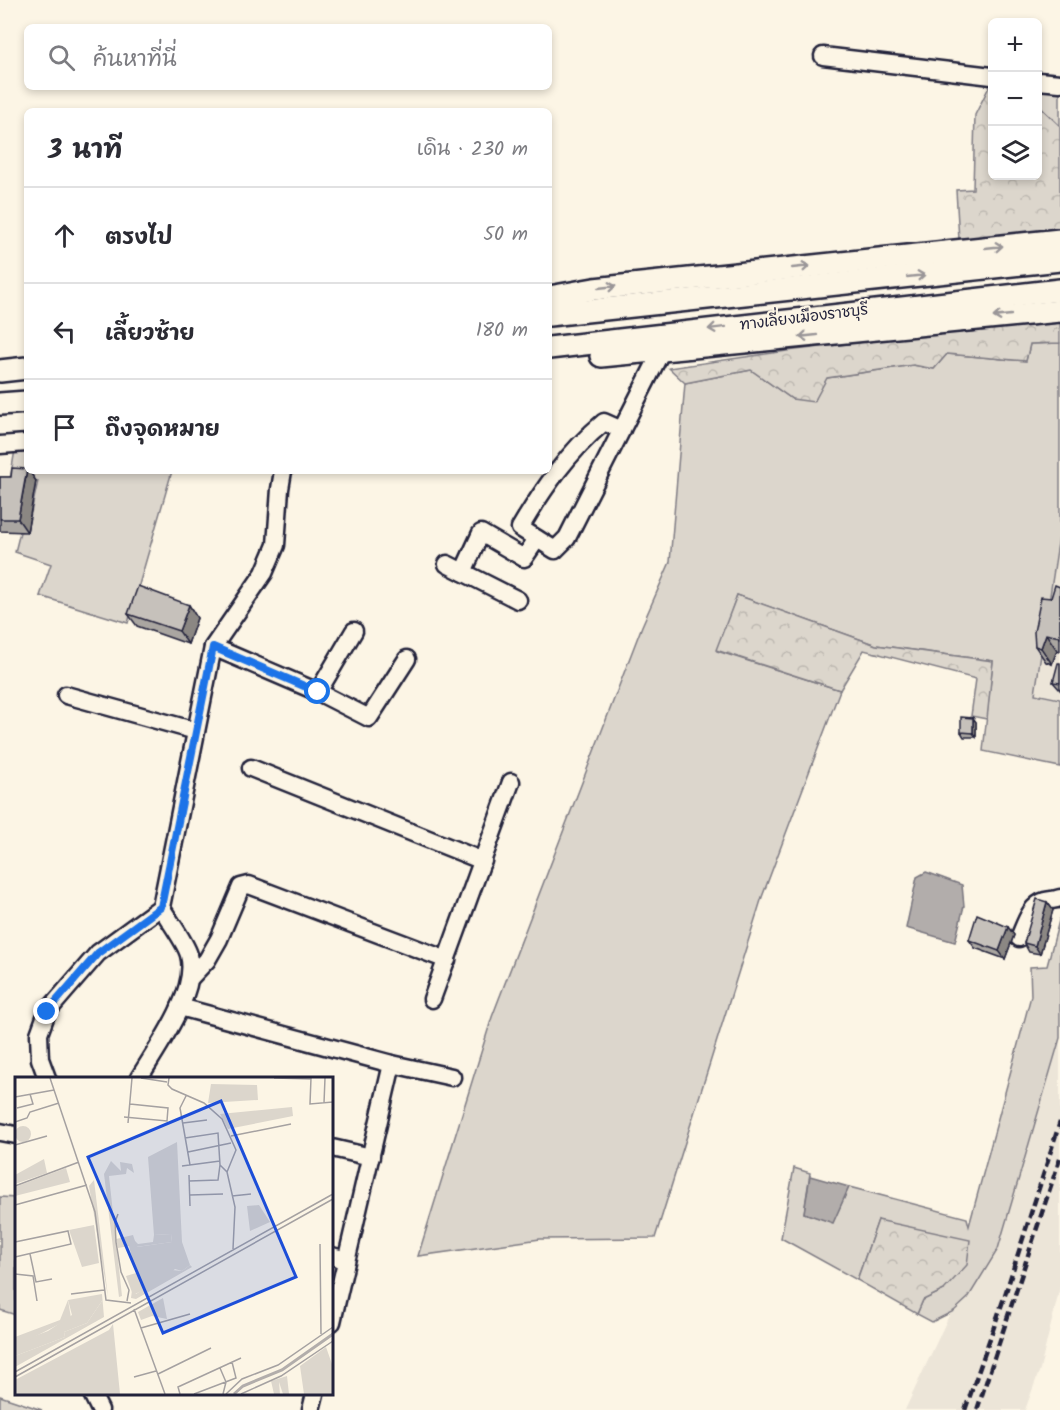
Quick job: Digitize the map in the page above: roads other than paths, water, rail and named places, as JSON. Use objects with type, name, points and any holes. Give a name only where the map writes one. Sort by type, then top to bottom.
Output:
[{"type":"main road","points":[[552,296],[594,289],[1060,240]]},
{"type":"main road","name":"ทางเลี่ยงเมืองราชบุรี","points":[[552,315],[1060,260]]},
{"type":"main road","name":"ทางเลี่ยงเมืองราชบุรี","points":[[552,348],[1060,290]]},
{"type":"main road","points":[[552,357],[609,356],[1060,311]]},
{"type":"main road","points":[[0,371],[24,368]]},
{"type":"main road","points":[[0,404],[24,402]]},
{"type":"street","points":[[823,56],[988,75]]},
{"type":"street","points":[[1042,81],[1060,83]]},
{"type":"street","points":[[622,430],[604,422],[591,432],[543,489],[520,528],[555,550],[567,538],[622,430],[662,350]]},
{"type":"street","points":[[0,446],[24,443]]},
{"type":"street","points":[[141,1077],[180,1007],[190,977],[189,955],[161,907],[213,647],[264,573],[276,545],[278,500],[282,474]]},
{"type":"street","points":[[464,572],[481,533],[524,558],[537,539]]},
{"type":"street","points":[[447,564],[518,600]]},
{"type":"street","points":[[318,692],[354,632]]},
{"type":"street","points":[[213,647],[318,692],[369,718],[407,659]]},
{"type":"street","points":[[66,695],[196,731]]},
{"type":"street","points":[[251,768],[483,861]]},
{"type":"street","points":[[432,999],[511,782]]},
{"type":"street","points":[[190,977],[207,960],[219,939],[241,887],[249,885],[447,960]]},
{"type":"street","points":[[1019,938],[1035,907],[1060,898]]},
{"type":"street","points":[[47,1077],[40,1059],[39,1034],[47,1012],[98,953],[161,907]]},
{"type":"street","points":[[180,1007],[392,1064],[452,1077]]},
{"type":"street","points":[[333,1313],[339,1258],[371,1157],[392,1064]]},
{"type":"street","points":[[0,1132],[15,1135]]},
{"type":"street","points":[[333,1148],[371,1157]]},
{"type":"street","points":[[92,1395],[100,1410]]},
{"type":"street","points":[[311,1410],[315,1395]]},
{"type":"railway","points":[[965,1410],[1004,1298],[1060,1122]]},
{"type":"railway","points":[[977,1410],[1060,1158]]}]
